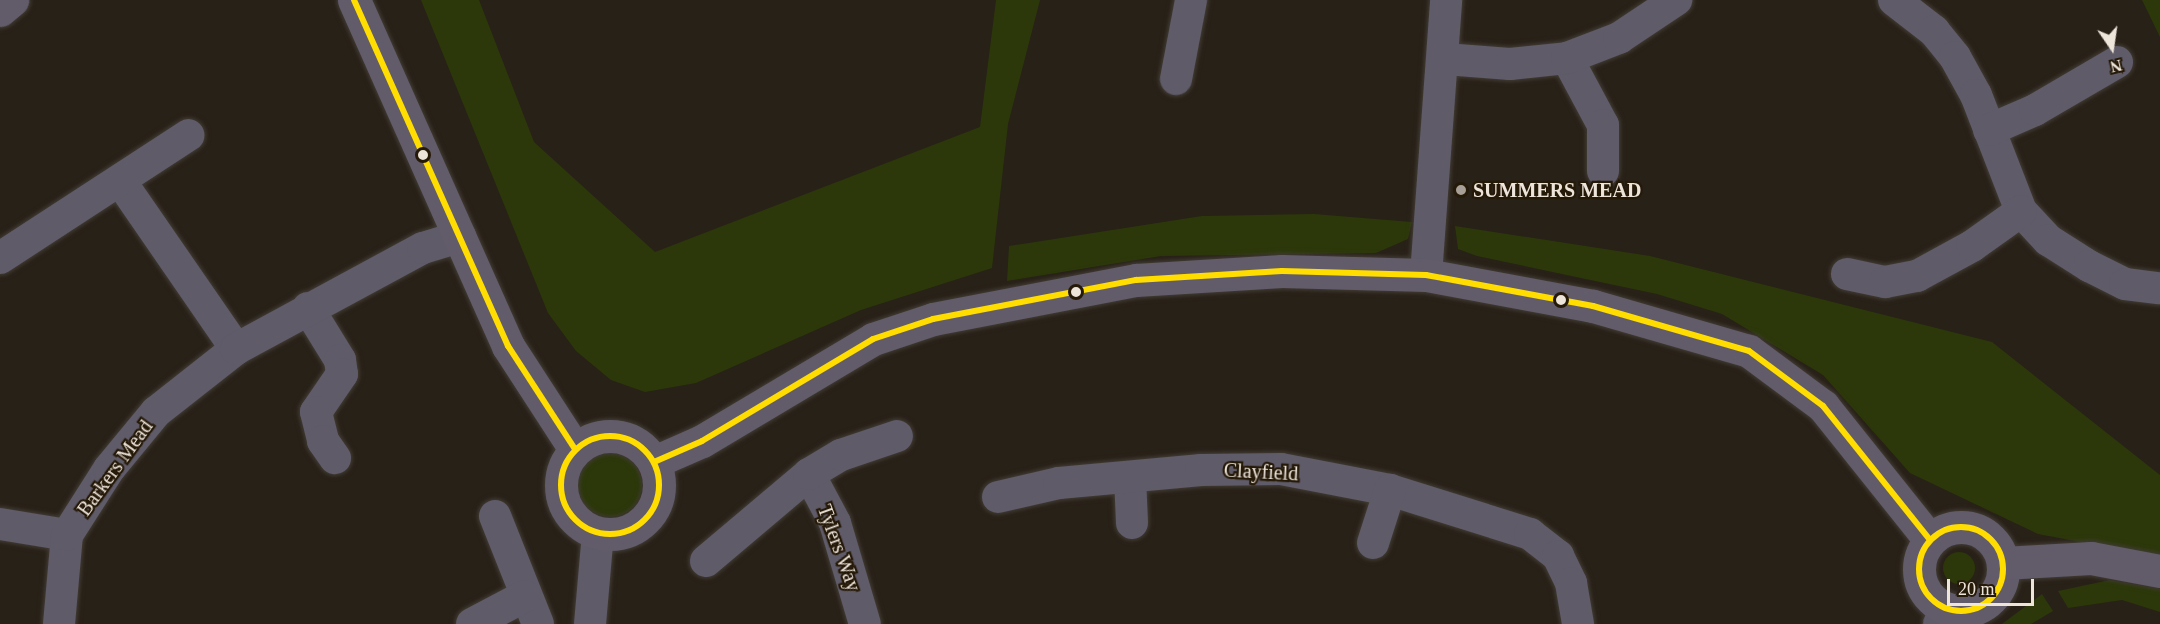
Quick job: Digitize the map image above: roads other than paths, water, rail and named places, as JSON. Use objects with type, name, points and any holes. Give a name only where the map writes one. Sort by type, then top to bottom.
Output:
[{"type":"street","points":[[0,10],[12,0]]},
{"type":"street","points":[[354,0],[523,373],[575,449]]},
{"type":"street","points":[[1176,79],[1191,0]]},
{"type":"street","points":[[1426,275],[1445,59],[1446,0]]},
{"type":"street","points":[[1445,59],[1510,64],[1568,58],[1619,38],[1676,0]]},
{"type":"street","points":[[1894,0],[1934,31],[1955,57],[1989,130],[2020,211],[2048,240],[2089,266],[2125,284],[2160,288]]},
{"type":"street","points":[[1568,58],[1604,125],[1603,171]]},
{"type":"street","points":[[1989,130],[2035,110],[2117,62]]},
{"type":"street","points":[[0,258],[121,182],[189,135]]},
{"type":"street","points":[[121,182],[236,349]]},
{"type":"street","points":[[1847,274],[1885,282],[1917,276],[1972,246],[2020,211]]},
{"type":"street","name":"Barkers Mead","points":[[59,624],[67,535],[109,469],[156,412],[236,349],[308,308],[423,248],[460,237]]},
{"type":"street","points":[[654,462],[702,441],[873,339],[933,319],[1136,280],[1282,271],[1426,275],[1593,306],[1749,351],[1823,406],[1930,540]]},
{"type":"street","points":[[308,308],[340,360],[342,374],[316,412],[323,441],[335,458]]},
{"type":"street","points":[[706,561],[809,474],[840,455],[897,436]]},
{"type":"street","points":[[618,437],[643,448],[654,462],[659,481],[648,515],[634,528],[598,533],[582,526],[561,498],[565,463],[575,449],[591,439],[618,437]]},
{"type":"street","name":"Clayfield","points":[[998,497],[1059,483],[1281,469],[1390,490],[1530,534],[1557,556],[1571,583],[1578,624]]},
{"type":"street","name":"Tylers Way","points":[[809,474],[835,523],[865,624]]},
{"type":"street","points":[[1130,477],[1131,523]]},
{"type":"street","points":[[1373,543],[1390,490]]},
{"type":"street","points":[[472,624],[531,610],[495,516]]},
{"type":"street","points":[[0,524],[67,535]]},
{"type":"street","points":[[1974,528],[1998,548],[2003,563],[2000,585],[1988,602],[1975,609],[1943,616],[1919,579],[1918,565],[1930,540],[1943,530],[1974,528]]},
{"type":"street","points":[[590,624],[598,533]]},
{"type":"street","points":[[2003,563],[2091,558],[2160,571]]},
{"type":"place","name":"SUMMERS MEAD","points":[[1461,190]]}]
